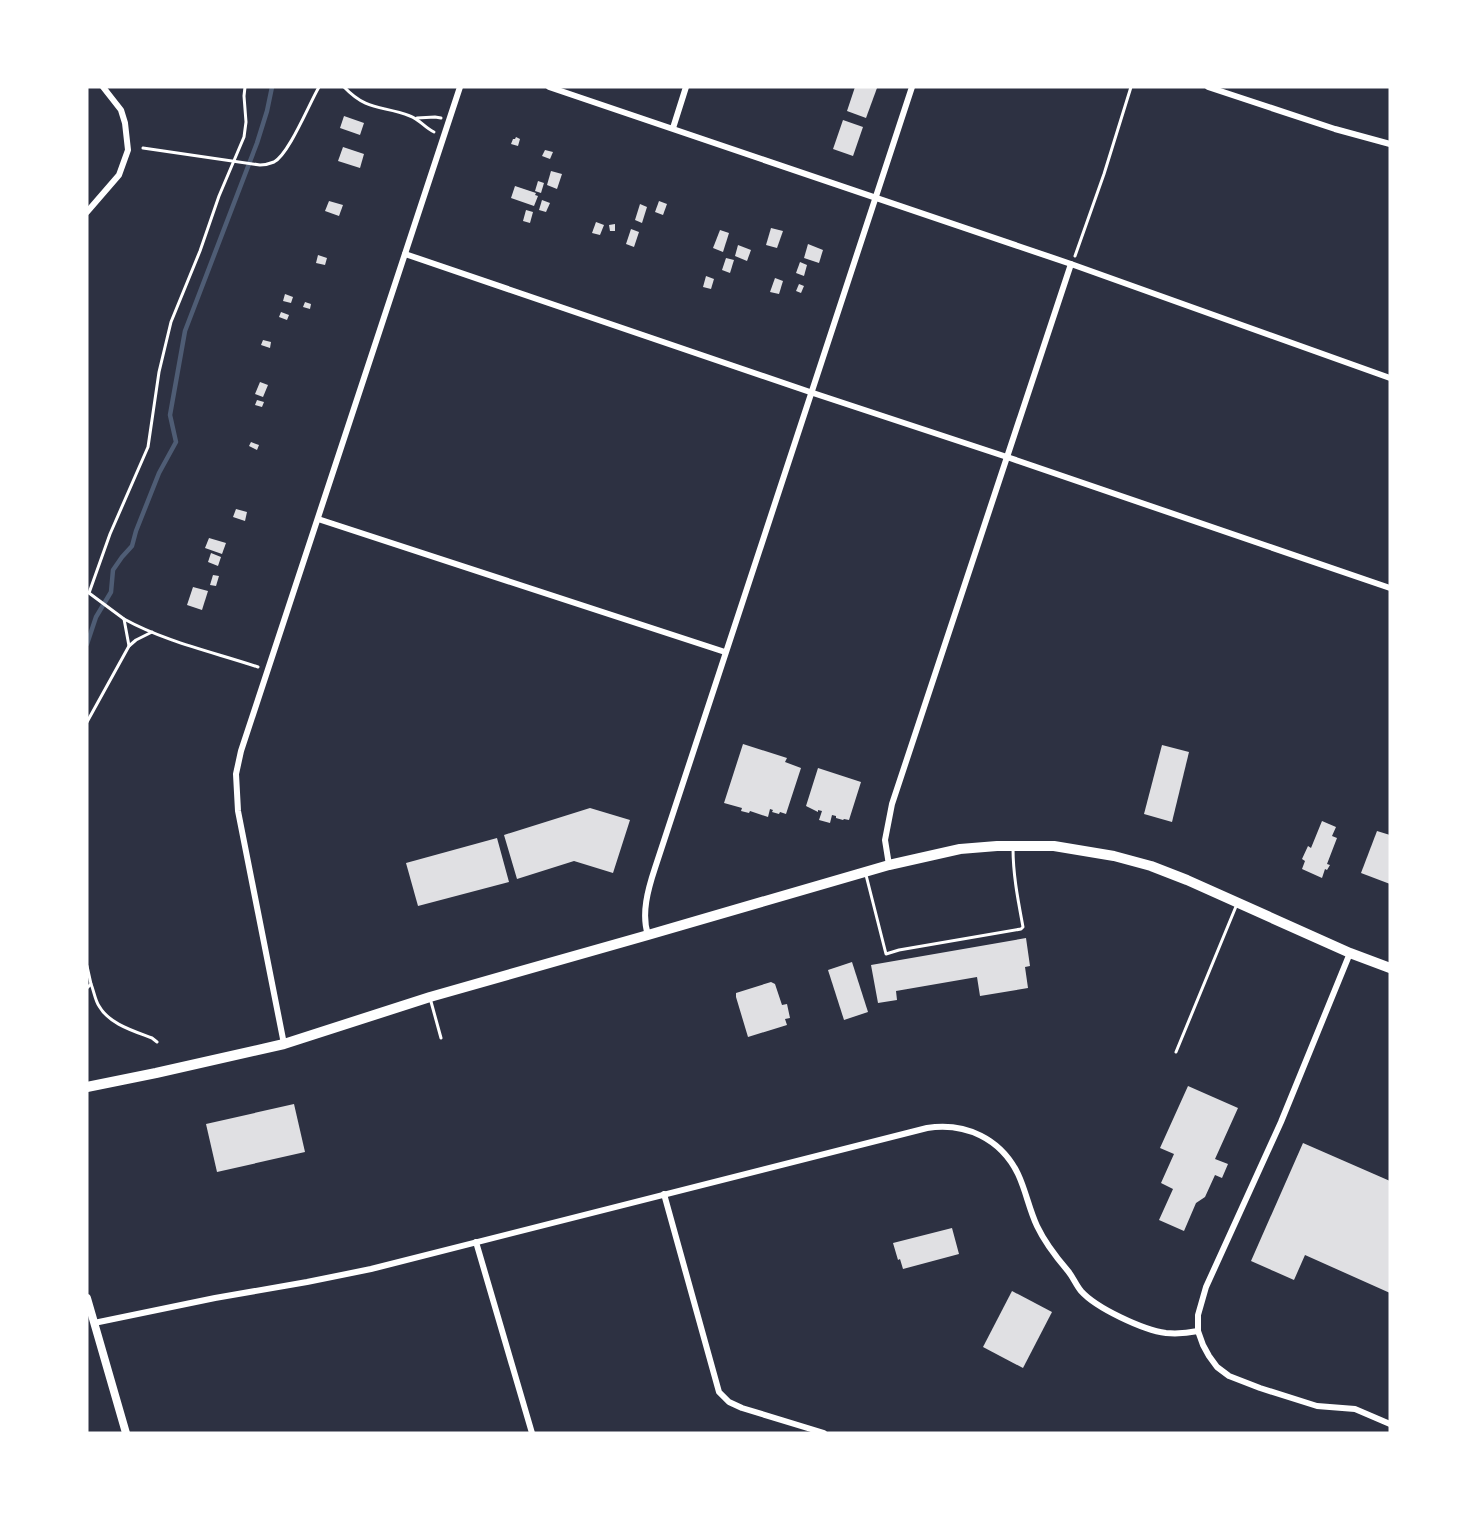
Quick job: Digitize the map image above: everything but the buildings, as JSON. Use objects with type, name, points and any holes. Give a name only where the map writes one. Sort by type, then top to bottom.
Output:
[{"type":"main road","points":[[87,1087],[284,1044],[430,997],[889,865],[960,849],[1054,846],[1114,856],[1151,866],[1390,968]]},
{"type":"street","points":[[87,212],[119,175],[128,150],[128,137],[121,110],[103,87]]},
{"type":"street","points":[[284,1044],[238,811],[235,786],[238,763],[460,87]]},
{"type":"street","points":[[549,87],[1071,264],[1390,378]]},
{"type":"street","points":[[673,128],[686,87]]},
{"type":"street","points":[[648,935],[645,928],[645,916],[650,884],[912,87]]},
{"type":"street","points":[[1208,87],[1335,129],[1390,144]]},
{"type":"street","points":[[405,254],[1390,588]]},
{"type":"street","points":[[889,865],[885,840],[892,804],[1071,264]]},
{"type":"street","points":[[318,519],[725,652]]},
{"type":"street","points":[[1350,952],[1281,1122],[1206,1287],[1198,1315],[1198,1330],[1209,1356],[1229,1376],[1317,1406],[1355,1410],[1390,1424]]},
{"type":"street","points":[[94,1323],[339,1276],[927,1128],[946,1126],[965,1129],[990,1141],[1004,1152],[1018,1175],[1043,1237],[1082,1292],[1115,1314],[1150,1330],[1182,1334],[1198,1330]]},
{"type":"street","points":[[664,1194],[719,1392],[724,1398],[742,1408],[824,1433]]},
{"type":"street","points":[[476,1242],[532,1433]]},
{"type":"street","points":[[87,1298],[126,1433]]},
{"type":"lane","points":[[866,872],[886,954],[1021,929],[1023,927],[1016,892],[1013,846]]},
{"type":"lane","points":[[1176,1052],[1238,903]]},
{"type":"lane","points":[[430,997],[441,1038]]},
{"type":"path","points":[[245,87],[244,137],[171,322],[159,372],[148,447],[110,534],[88,593],[124,619],[152,632],[268,670]]},
{"type":"path","points":[[143,148],[195,157],[268,164],[280,157],[319,87]]},
{"type":"path","points":[[344,87],[355,98],[368,105],[416,118],[428,129],[444,135]]},
{"type":"path","points":[[1071,264],[1104,174],[1131,87]]},
{"type":"path","points":[[416,118],[435,117],[449,121]]},
{"type":"path","points":[[124,619],[129,646]]},
{"type":"path","points":[[87,722],[129,646],[152,632]]},
{"type":"path","points":[[87,966],[98,1003],[106,1016],[157,1042]]},
{"type":"path","points":[[87,988],[91,984]]},
{"type":"waterway","points":[[87,644],[96,617],[111,592],[113,570],[132,546],[159,473],[176,442],[170,415],[185,331],[257,143],[272,87]]}]
